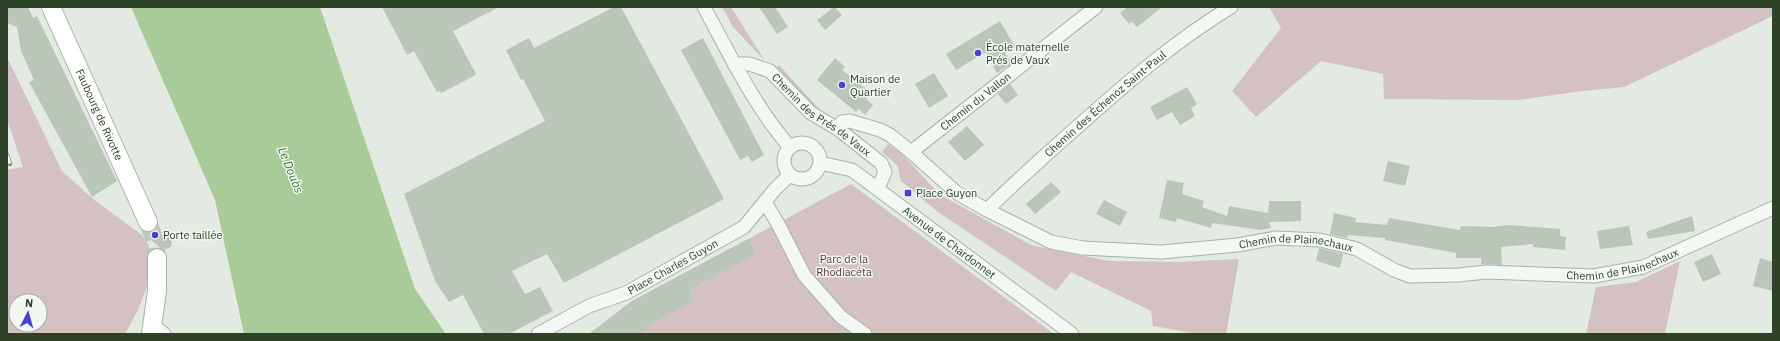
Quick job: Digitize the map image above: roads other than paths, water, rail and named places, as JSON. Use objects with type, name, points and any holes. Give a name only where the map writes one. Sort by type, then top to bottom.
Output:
[{"type":"main road","name":"Faubourg de Rivotte","points":[[51,7],[148,222]]},
{"type":"main road","points":[[156,331],[157,258]]},
{"type":"street","points":[[704,7],[734,64],[776,131],[790,147]]},
{"type":"street","name":"Chemin du Vallon","points":[[911,152],[1096,7]]},
{"type":"street","name":"Chemin des Échenoz Saint-Paul","points":[[987,210],[1021,177],[1130,80],[1208,21],[1231,7]]},
{"type":"street","name":"Chemin des Prés de Vaux","points":[[734,64],[749,64],[770,71],[811,113],[838,129],[881,163],[885,172],[878,188]]},
{"type":"street","name":"Chemin de Plainechaux","points":[[838,129],[842,122],[850,121],[880,130],[890,135],[957,193],[987,210],[1051,242],[1083,248],[1161,252],[1238,245],[1276,238],[1320,240],[1357,249],[1394,270],[1410,276],[1458,276],[1486,272],[1594,276],[1644,267],[1773,208]]},
{"type":"street","points":[[802,143],[808,144],[818,151],[820,163],[816,174],[806,179],[800,179],[790,175],[784,164],[784,158],[790,147],[802,143]]},
{"type":"street","name":"Avenue de Chardonnet","points":[[820,163],[852,170],[1072,334]]},
{"type":"street","name":"Place Charles Guyon","points":[[538,334],[590,306],[626,293],[744,227],[790,175]]},
{"type":"street","points":[[765,202],[804,275],[841,317],[865,334]]},
{"type":"water","name":"Le Doubs","points":[[131,7],[320,7],[415,289],[446,334],[244,334],[215,200]]},
{"type":"tunnel","points":[[148,222],[155,241],[157,258]]},
{"type":"railway","points":[[7,155],[10,164]]},
{"type":"place","name":"École maternelle Prés de Vaux","points":[[978,53]]},
{"type":"place","name":"Maison de Quartier","points":[[842,85]]},
{"type":"place","name":"Place Guyon","points":[[908,193]]},
{"type":"place","name":"Porte taillée","points":[[155,235]]},
{"type":"park label","name":"Parc de la Rhodiacéta","points":[[844,265]]}]
